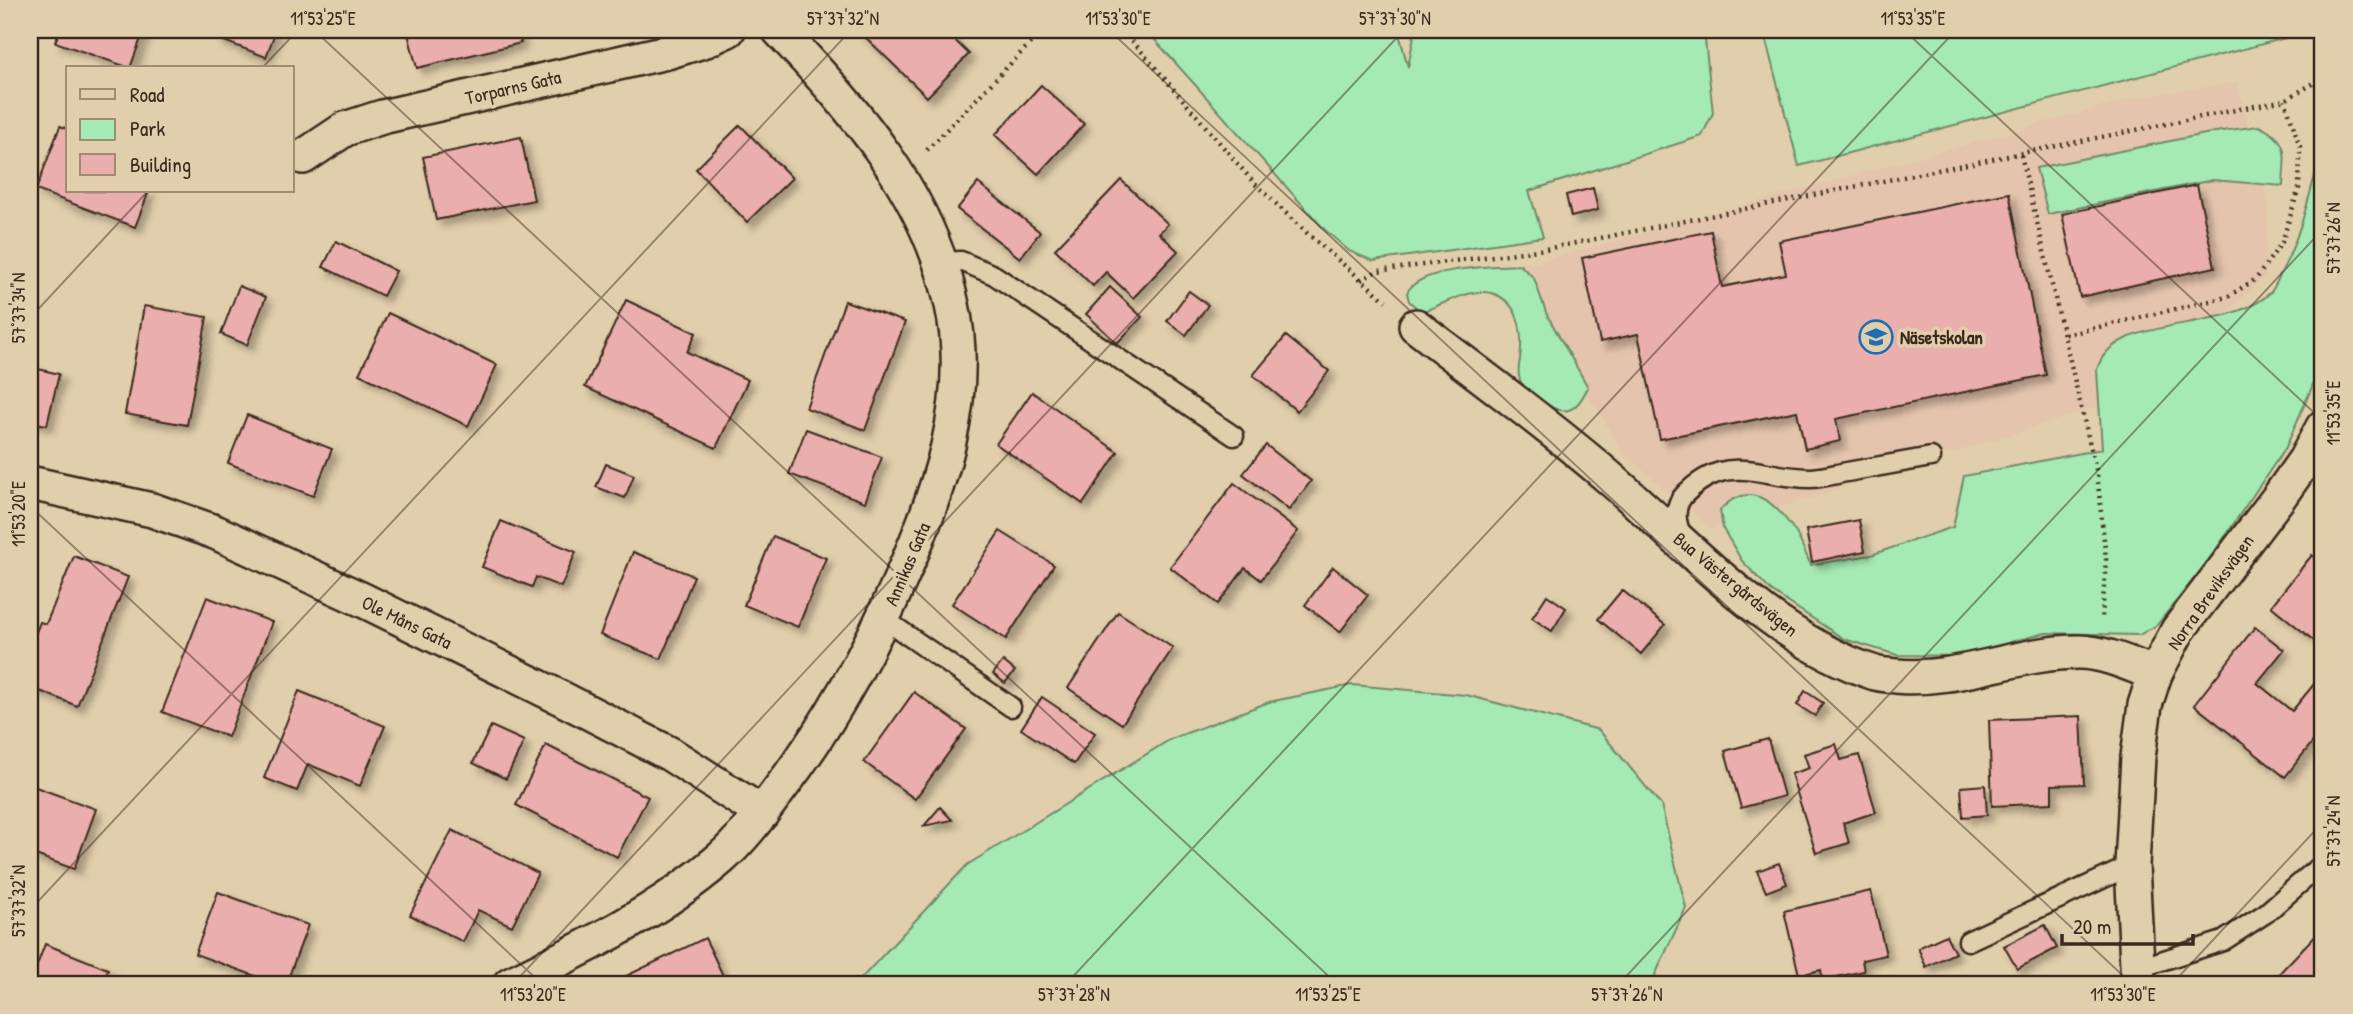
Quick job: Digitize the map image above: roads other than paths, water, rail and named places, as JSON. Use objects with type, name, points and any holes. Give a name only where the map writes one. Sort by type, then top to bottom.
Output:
[{"type":"street","name":"Torparns Gata","points":[[298,155],[345,129],[382,117],[667,52],[728,30]]},
{"type":"street","name":"Annikas Gata","points":[[510,984],[618,931],[673,897],[723,857],[762,813],[819,737],[847,691],[884,619],[925,524],[944,462],[955,407],[957,344],[953,307],[940,262],[909,192],[869,131],[779,30]]},
{"type":"street","name":"Bua Västergårdsvägen","points":[[1416,326],[1609,478],[1748,600],[1796,635],[1877,674],[1909,677],[1954,675],[2056,652],[2098,655],[2155,674]]},
{"type":"street","name":"Norra Breviksvägen","points":[[2137,977],[2132,864],[2144,705],[2155,674],[2178,629],[2274,505],[2320,439]]},
{"type":"street","name":"Ole Måns Gata","points":[[30,483],[152,510],[226,537],[363,600],[670,754],[762,813]]},
{"type":"lane","points":[[940,262],[961,261],[994,275],[1234,436]]},
{"type":"lane","points":[[1686,546],[1677,525],[1676,512],[1680,499],[1696,483],[1715,473],[1762,470],[1811,478],[1931,457]]},
{"type":"lane","points":[[884,619],[1011,707]]},
{"type":"lane","points":[[1968,941],[2132,864]]},
{"type":"lane","points":[[2137,977],[2223,941],[2266,913],[2315,870]]},
{"type":"place","name":"Näsetskolan","points":[[1876,337]]}]
